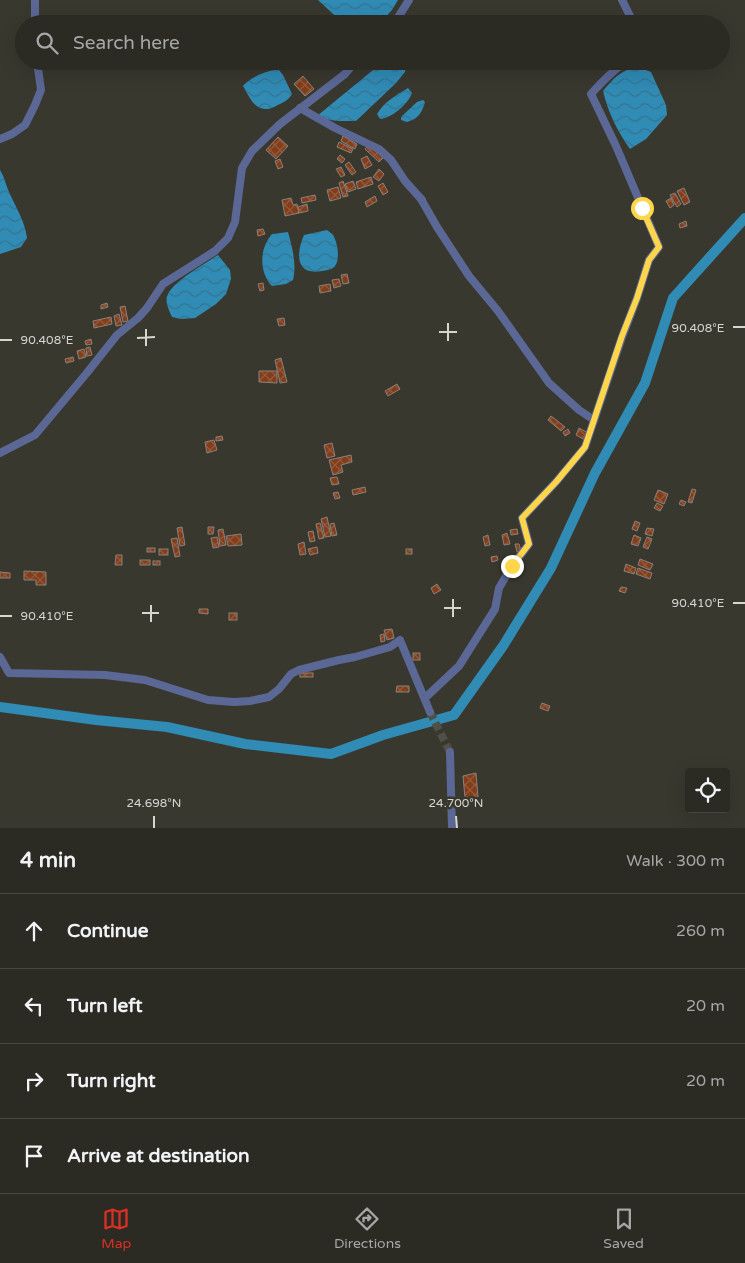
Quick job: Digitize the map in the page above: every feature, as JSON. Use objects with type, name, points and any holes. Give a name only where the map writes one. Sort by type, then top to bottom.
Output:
[{"type":"street","points":[[35,0],[35,15]]},
{"type":"street","points":[[399,15],[408,0]]},
{"type":"street","points":[[622,0],[630,15]]},
{"type":"street","points":[[0,139],[12,134],[25,124],[41,90],[39,70]]},
{"type":"street","points":[[0,453],[35,435],[117,335],[147,308],[163,284],[215,251],[228,238],[235,222],[242,168],[252,151],[280,124],[348,70]]},
{"type":"street","points":[[425,698],[459,666],[495,608],[499,588],[512,566],[529,544],[522,518],[556,482],[585,447],[649,260],[659,247],[616,146],[591,94],[615,70]]},
{"type":"street","points":[[300,108],[378,149],[390,160],[422,199],[469,276],[498,310],[549,383],[578,410],[594,420]]},
{"type":"street","points":[[0,657],[10,673],[104,676],[145,680],[208,700],[234,702],[269,697],[279,689],[291,674],[299,670],[382,650],[400,640],[430,712]]},
{"type":"street","points":[[450,752],[452,828]]},
{"type":"water","points":[[318,0],[398,0],[387,15],[334,15]]},
{"type":"water","points":[[279,70],[292,94],[287,100],[276,106],[264,109],[255,105],[243,86],[250,80],[268,72]]},
{"type":"water","points":[[373,70],[405,70],[396,83],[356,121],[332,120],[317,116]]},
{"type":"water","points":[[626,70],[645,70],[651,72],[666,105],[667,115],[646,139],[630,149],[614,121],[603,91],[618,75]]},
{"type":"water","points":[[408,88],[412,93],[403,106],[390,116],[380,119],[377,114],[383,106]]},
{"type":"water","points":[[423,100],[425,102],[424,106],[417,117],[407,122],[401,120],[401,117],[417,102]]},
{"type":"water","points":[[0,170],[22,220],[27,238],[21,247],[0,254]]},
{"type":"water","points":[[327,230],[333,235],[336,243],[338,257],[336,265],[332,269],[322,271],[313,272],[307,270],[302,267],[299,256],[304,235]]},
{"type":"water","points":[[288,232],[294,262],[293,280],[286,284],[272,286],[263,267],[262,260],[265,246],[272,234]]},
{"type":"water","points":[[218,255],[230,270],[231,279],[226,294],[216,304],[195,318],[181,319],[172,317],[167,306],[168,294],[171,289]]},
{"type":"building","points":[[303,76],[314,89],[305,96],[294,84]]},
{"type":"building","points":[[343,136],[357,144],[355,149],[341,141]]},
{"type":"building","points":[[278,137],[288,146],[276,159],[266,150]]},
{"type":"building","points":[[339,142],[353,149],[351,153],[337,147]]},
{"type":"building","points":[[369,145],[383,158],[379,162],[365,149]]},
{"type":"building","points":[[340,155],[345,159],[342,163],[337,159]]},
{"type":"building","points":[[367,156],[372,165],[365,169],[361,159]]},
{"type":"building","points":[[280,159],[283,167],[278,169],[275,161]]},
{"type":"building","points":[[349,162],[356,172],[352,175],[345,165]]},
{"type":"building","points":[[341,167],[345,175],[341,177],[336,169]]},
{"type":"building","points":[[379,169],[384,174],[379,181],[373,177]]},
{"type":"building","points":[[371,177],[373,184],[358,189],[356,182]]},
{"type":"building","points":[[343,181],[348,196],[343,197],[339,183]]},
{"type":"building","points":[[353,181],[356,189],[348,192],[345,184]]},
{"type":"building","points":[[383,183],[388,192],[383,195],[378,186]]},
{"type":"building","points":[[338,187],[341,198],[330,201],[327,190]]},
{"type":"building","points":[[684,188],[690,202],[684,205],[677,191]]},
{"type":"building","points":[[675,193],[681,204],[677,207],[670,195]]},
{"type":"building","points":[[315,195],[316,200],[302,203],[301,198]]},
{"type":"building","points":[[375,196],[377,201],[367,207],[365,202]]},
{"type":"building","points":[[291,198],[293,205],[297,204],[299,213],[285,216],[282,200]]},
{"type":"building","points":[[671,198],[674,205],[670,208],[666,201]]},
{"type":"building","points":[[307,204],[308,211],[299,213],[298,207]]},
{"type":"building","points":[[686,221],[687,226],[680,228],[679,224]]},
{"type":"building","points":[[263,229],[265,234],[258,236],[257,230]]},
{"type":"building","points":[[347,274],[349,283],[343,284],[341,275]]},
{"type":"building","points":[[339,279],[341,286],[334,288],[332,280]]},
{"type":"building","points":[[263,283],[264,290],[260,291],[258,284]]},
{"type":"building","points":[[330,284],[331,291],[320,293],[319,286]]},
{"type":"building","points":[[107,303],[108,307],[101,309],[101,305]]},
{"type":"building","points":[[125,306],[128,321],[123,322],[120,307]]},
{"type":"building","points":[[119,314],[122,325],[116,326],[114,316]]},
{"type":"building","points":[[111,317],[112,324],[94,328],[93,321]]},
{"type":"building","points":[[284,318],[285,325],[279,326],[277,319]]},
{"type":"building","points":[[91,339],[92,344],[86,345],[85,341]]},
{"type":"building","points":[[90,347],[92,355],[87,356],[86,348]]},
{"type":"building","points":[[84,349],[86,357],[79,359],[77,351]]},
{"type":"building","points":[[73,357],[74,361],[66,363],[65,359]]},
{"type":"building","points":[[281,358],[287,382],[280,383],[275,360]]},
{"type":"building","points":[[259,371],[277,371],[277,383],[259,382]]},
{"type":"building","points":[[397,384],[400,389],[388,396],[385,391]]},
{"type":"building","points":[[551,416],[565,427],[561,431],[548,420]]},
{"type":"building","points":[[579,428],[588,433],[585,440],[576,435]]},
{"type":"building","points":[[568,429],[570,433],[565,436],[563,432]]},
{"type":"building","points":[[222,436],[223,440],[216,441],[216,437]]},
{"type":"building","points":[[214,440],[217,450],[207,453],[205,442]]},
{"type":"building","points":[[332,443],[335,456],[327,458],[324,445]]},
{"type":"building","points":[[351,455],[352,462],[341,465],[343,472],[333,475],[329,460]]},
{"type":"building","points":[[337,477],[339,484],[332,485],[330,478]]},
{"type":"building","points":[[365,487],[366,492],[353,495],[352,490]]},
{"type":"building","points":[[692,489],[696,490],[692,503],[688,502]]},
{"type":"building","points":[[658,490],[668,494],[664,504],[654,500]]},
{"type":"building","points":[[338,492],[340,498],[335,499],[333,493]]},
{"type":"building","points":[[681,500],[686,502],[684,506],[679,504]]},
{"type":"building","points":[[657,503],[663,506],[660,511],[654,508]]},
{"type":"building","points":[[327,517],[331,536],[325,537],[321,519]]},
{"type":"building","points":[[635,521],[640,523],[637,531],[632,529]]},
{"type":"building","points":[[320,523],[324,538],[319,539],[316,524]]},
{"type":"building","points":[[334,523],[337,535],[332,536],[330,524]]},
{"type":"building","points":[[182,527],[185,545],[180,546],[177,528]]},
{"type":"building","points":[[208,527],[214,527],[213,534],[208,534]]},
{"type":"building","points":[[647,528],[654,529],[652,536],[645,534]]},
{"type":"building","points":[[223,529],[226,545],[220,546],[218,530]]},
{"type":"building","points":[[517,529],[518,534],[511,535],[510,530]]},
{"type":"building","points":[[313,531],[315,541],[310,542],[308,532]]},
{"type":"building","points":[[507,533],[510,544],[504,545],[502,535]]},
{"type":"building","points":[[241,534],[242,545],[228,546],[226,536]]},
{"type":"building","points":[[488,535],[490,545],[485,546],[483,537]]},
{"type":"building","points":[[634,535],[641,538],[638,546],[631,544]]},
{"type":"building","points":[[217,537],[219,547],[213,548],[211,538]]},
{"type":"building","points":[[647,537],[652,539],[648,549],[643,547]]},
{"type":"building","points":[[177,538],[180,556],[175,557],[171,539]]},
{"type":"building","points":[[304,542],[306,554],[300,555],[298,544]]},
{"type":"building","points":[[515,544],[519,544],[521,551],[517,552]]},
{"type":"building","points":[[317,547],[318,553],[310,555],[308,549]]},
{"type":"building","points":[[147,548],[155,548],[155,552],[147,552]]},
{"type":"building","points":[[159,549],[168,549],[168,555],[159,555]]},
{"type":"building","points":[[406,549],[412,549],[412,554],[406,554]]},
{"type":"building","points":[[116,555],[122,555],[122,565],[115,565]]},
{"type":"building","points":[[497,556],[498,560],[492,562],[491,557]]},
{"type":"building","points":[[640,559],[653,564],[650,570],[638,565]]},
{"type":"building","points":[[140,560],[150,560],[150,565],[140,565]]},
{"type":"building","points":[[153,561],[160,561],[160,565],[153,565]]},
{"type":"building","points":[[626,564],[636,568],[634,574],[624,571]]},
{"type":"building","points":[[638,568],[652,573],[650,579],[636,574]]},
{"type":"building","points":[[24,571],[46,572],[46,585],[36,585],[36,580],[24,580]]},
{"type":"building","points":[[0,572],[10,573],[10,578],[0,578]]},
{"type":"building","points":[[437,584],[441,590],[434,594],[431,588]]},
{"type":"building","points":[[621,587],[627,588],[625,593],[619,591]]},
{"type":"building","points":[[199,609],[208,609],[208,614],[199,613]]},
{"type":"building","points":[[229,613],[237,613],[237,620],[229,620]]},
{"type":"building","points":[[392,629],[394,638],[387,640],[384,630]]},
{"type":"building","points":[[384,634],[385,641],[381,642],[380,635]]},
{"type":"building","points":[[413,653],[420,653],[420,660],[413,660]]},
{"type":"building","points":[[300,673],[313,673],[313,677],[300,677]]},
{"type":"building","points":[[397,686],[409,686],[409,692],[396,692]]},
{"type":"building","points":[[542,703],[550,706],[548,711],[540,708]]},
{"type":"building","points":[[476,773],[478,797],[465,798],[463,776]]},
{"type":"waterway","points":[[0,707],[167,727],[245,744],[331,754],[383,735],[454,715],[503,646],[551,568],[595,473],[645,383],[673,298],[745,218]]},
{"type":"tunnel","points":[[430,712],[450,752]]},
{"type":"route","points":[[512,566],[529,544],[522,518],[556,482],[585,447],[649,260],[659,247],[642,208]]}]
